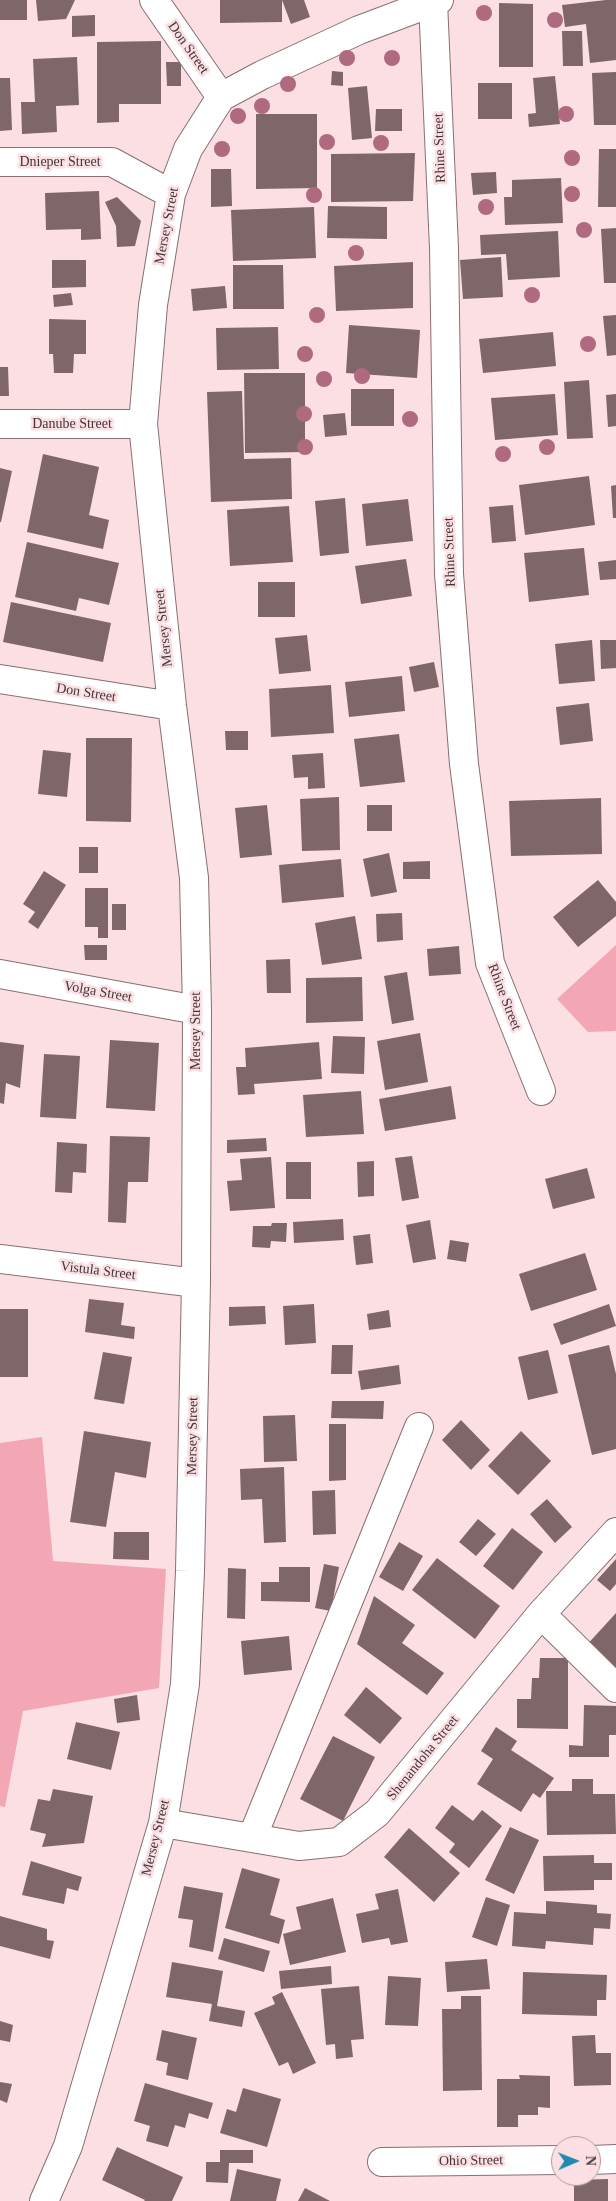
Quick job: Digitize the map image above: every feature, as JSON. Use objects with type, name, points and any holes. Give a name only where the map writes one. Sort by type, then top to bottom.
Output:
[{"type":"street","name":"Don Street","points":[[154,0],[222,97]]},
{"type":"street","name":"Mersey Street","points":[[44,2201],[68,2146],[163,1824],[185,1684],[190,1571],[196,1283],[197,1010],[194,878],[172,706],[144,424],[153,306],[172,194],[188,149],[222,97],[262,75],[359,30],[436,1]]},
{"type":"street","name":"Rhine Street","points":[[436,1],[444,248],[449,574],[464,764],[490,963],[540,1091]]},
{"type":"street","name":"Dnieper Street","points":[[0,162],[112,162],[172,194]]},
{"type":"street","name":"Danube Street","points":[[0,424],[144,424]]},
{"type":"street","name":"Don Street","points":[[0,679],[172,706]]},
{"type":"street","name":"Volga Street","points":[[0,974],[197,1010]]},
{"type":"street","name":"Vistula Street","points":[[0,1259],[196,1283]]},
{"type":"street","points":[[252,1838],[419,1427]]},
{"type":"street","name":"Shenandoha Street","points":[[163,1824],[299,1846],[339,1842],[378,1814],[541,1614],[616,1532]]},
{"type":"street","points":[[541,1614],[616,1688]]},
{"type":"street","name":"Ohio Street","points":[[382,2162],[551,2160]]},
{"type":"street","points":[[601,2160],[616,2160]]},
{"type":"shaded area","points":[[616,945],[616,1031],[588,1032],[557,999]]},
{"type":"shaded area","points":[[42,1437],[53,1561],[166,1569],[159,1688],[23,1711],[5,1807],[0,1806],[0,1443]]},
{"type":"building","points":[[0,0],[27,0],[27,20],[0,20]]},
{"type":"building","points":[[36,0],[75,0],[66,19],[38,21]]},
{"type":"building","points":[[220,0],[282,0],[282,22],[220,23]]},
{"type":"building","points":[[282,0],[304,0],[310,17],[291,24]]},
{"type":"building","points":[[616,0],[616,60],[590,63],[586,24],[565,27],[562,5]]},
{"type":"building","points":[[499,3],[533,4],[533,67],[499,67]]},
{"type":"building","points":[[95,15],[95,36],[72,37],[72,16]]},
{"type":"building","points":[[562,31],[582,31],[583,66],[563,66]]},
{"type":"building","points":[[161,41],[161,104],[119,104],[119,122],[97,123],[97,42]]},
{"type":"building","points":[[77,57],[79,105],[56,106],[57,132],[22,134],[21,102],[35,102],[33,59]]},
{"type":"building","points":[[166,62],[181,62],[181,86],[167,86]]},
{"type":"building","points":[[332,71],[343,72],[343,86],[331,85]]},
{"type":"building","points":[[616,72],[616,125],[594,125],[592,73]]},
{"type":"building","points":[[555,76],[560,124],[529,127],[528,114],[536,113],[533,78]]},
{"type":"building","points":[[0,78],[10,78],[12,130],[0,131]]},
{"type":"building","points":[[478,83],[512,83],[512,119],[478,119]]},
{"type":"building","points":[[367,86],[372,138],[352,140],[348,88]]},
{"type":"building","points":[[376,109],[402,109],[402,131],[375,131]]},
{"type":"building","points":[[256,114],[317,114],[317,188],[256,189]]},
{"type":"building","points":[[599,149],[616,149],[616,207],[598,207]]},
{"type":"building","points":[[415,153],[413,201],[331,202],[331,154]]},
{"type":"building","points":[[211,169],[231,169],[232,206],[211,207]]},
{"type":"building","points":[[496,172],[497,193],[473,195],[471,173]]},
{"type":"building","points":[[561,178],[563,223],[505,225],[504,197],[512,197],[512,180]]},
{"type":"building","points":[[99,191],[101,239],[81,240],[81,229],[46,230],[45,193]]},
{"type":"building","points":[[117,197],[141,221],[135,246],[117,247],[116,226],[105,202]]},
{"type":"building","points":[[328,206],[387,207],[387,239],[327,238]]},
{"type":"building","points":[[314,207],[316,258],[233,261],[231,210]]},
{"type":"building","points":[[616,228],[616,283],[604,283],[601,229]]},
{"type":"building","points":[[558,231],[560,277],[508,280],[506,254],[481,255],[480,235]]},
{"type":"building","points":[[501,257],[503,297],[463,299],[460,260]]},
{"type":"building","points":[[52,260],[86,260],[86,287],[52,288]]},
{"type":"building","points":[[413,262],[413,308],[336,311],[334,266]]},
{"type":"building","points":[[233,265],[283,265],[284,309],[233,309]]},
{"type":"building","points":[[225,286],[227,308],[193,311],[191,289]]},
{"type":"building","points":[[71,293],[73,305],[54,307],[53,295]]},
{"type":"building","points":[[616,315],[616,355],[607,356],[603,316]]},
{"type":"building","points":[[49,319],[86,320],[86,354],[74,354],[73,373],[54,373],[53,354],[49,354]]},
{"type":"building","points":[[349,325],[420,330],[417,378],[346,373]]},
{"type":"building","points":[[278,327],[279,369],[217,370],[216,328]]},
{"type":"building","points":[[553,332],[556,366],[483,373],[479,339]]},
{"type":"building","points":[[0,367],[8,367],[9,396],[0,396]]},
{"type":"building","points":[[244,373],[305,373],[305,452],[245,453]]},
{"type":"building","points":[[589,380],[593,438],[567,439],[564,382]]},
{"type":"building","points":[[351,389],[394,389],[394,426],[351,426]]},
{"type":"building","points":[[242,391],[244,459],[291,458],[292,499],[211,502],[207,392]]},
{"type":"building","points":[[555,394],[558,435],[495,440],[491,398]]},
{"type":"building","points":[[616,394],[616,426],[608,427],[606,395]]},
{"type":"building","points":[[345,413],[347,435],[325,437],[323,415]]},
{"type":"building","points":[[43,454],[99,467],[89,515],[109,520],[103,549],[27,532]]},
{"type":"building","points":[[0,468],[12,471],[1,522],[0,522]]},
{"type":"building","points":[[589,476],[595,525],[525,535],[519,485]]},
{"type":"building","points":[[616,485],[616,518],[613,518],[611,486]]},
{"type":"building","points":[[345,498],[349,553],[320,556],[315,501]]},
{"type":"building","points":[[408,499],[413,541],[366,546],[362,504]]},
{"type":"building","points":[[513,505],[516,541],[492,543],[489,507]]},
{"type":"building","points":[[289,506],[293,562],[230,566],[227,510]]},
{"type":"building","points":[[27,542],[119,563],[109,605],[79,598],[76,611],[15,597]]},
{"type":"building","points":[[584,548],[589,595],[529,602],[524,553]]},
{"type":"building","points":[[406,559],[412,596],[361,604],[355,566]]},
{"type":"building","points":[[616,560],[616,579],[600,580],[598,562]]},
{"type":"building","points":[[258,582],[295,582],[295,617],[258,617]]},
{"type":"building","points":[[11,602],[111,623],[103,662],[3,642]]},
{"type":"building","points":[[307,635],[311,671],[279,674],[275,638]]},
{"type":"building","points":[[592,640],[595,681],[559,684],[555,644]]},
{"type":"building","points":[[600,640],[616,640],[616,668],[601,669]]},
{"type":"building","points":[[434,662],[439,687],[414,692],[409,667]]},
{"type":"building","points":[[402,676],[405,711],[349,717],[345,682]]},
{"type":"building","points":[[331,685],[334,733],[271,737],[269,689]]},
{"type":"building","points":[[589,703],[593,741],[560,745],[556,707]]},
{"type":"building","points":[[225,731],[248,731],[248,750],[226,750]]},
{"type":"building","points":[[399,734],[405,782],[360,787],[354,739]]},
{"type":"building","points":[[86,738],[132,738],[131,822],[86,821]]},
{"type":"building","points":[[43,750],[71,753],[67,797],[38,794]]},
{"type":"building","points":[[323,753],[325,788],[308,789],[308,777],[294,778],[292,755]]},
{"type":"building","points":[[339,797],[340,850],[302,851],[300,799]]},
{"type":"building","points":[[601,798],[602,854],[511,856],[509,801]]},
{"type":"building","points":[[267,805],[272,855],[240,858],[235,808]]},
{"type":"building","points":[[367,805],[392,805],[392,831],[367,831]]},
{"type":"building","points":[[79,847],[98,847],[98,873],[79,873]]},
{"type":"building","points":[[389,853],[397,892],[371,897],[363,859]]},
{"type":"building","points":[[341,859],[344,897],[282,903],[279,865]]},
{"type":"building","points":[[430,861],[430,879],[403,879],[403,862]]},
{"type":"building","points":[[44,871],[66,885],[38,929],[28,922],[35,912],[23,904]]},
{"type":"building","points":[[598,880],[616,902],[616,916],[578,947],[553,917]]},
{"type":"building","points":[[85,888],[108,888],[108,938],[98,938],[98,927],[85,927]]},
{"type":"building","points":[[112,904],[126,904],[126,930],[112,930]]},
{"type":"building","points":[[402,913],[403,940],[377,942],[376,914]]},
{"type":"building","points":[[355,916],[362,959],[322,965],[315,923]]},
{"type":"building","points":[[84,945],[107,945],[107,960],[85,960]]},
{"type":"building","points":[[459,946],[461,974],[429,976],[427,949]]},
{"type":"building","points":[[290,959],[291,993],[267,993],[266,960]]},
{"type":"building","points":[[407,972],[414,1020],[392,1024],[384,976]]},
{"type":"building","points":[[362,977],[363,1021],[306,1023],[306,978]]},
{"type":"building","points":[[420,1033],[428,1082],[385,1090],[377,1041]]},
{"type":"building","points":[[333,1036],[365,1037],[364,1074],[331,1073]]},
{"type":"building","points":[[110,1040],[159,1043],[155,1111],[106,1108]]},
{"type":"building","points":[[0,1042],[24,1045],[20,1088],[6,1083],[4,1104],[0,1103]]},
{"type":"building","points":[[319,1042],[322,1079],[254,1084],[255,1094],[238,1095],[236,1067],[246,1067],[245,1048]]},
{"type":"building","points":[[44,1054],[80,1056],[76,1119],[40,1117]]},
{"type":"building","points":[[451,1086],[456,1119],[385,1131],[379,1099]]},
{"type":"building","points":[[361,1091],[364,1134],[306,1137],[303,1095]]},
{"type":"building","points":[[110,1136],[150,1137],[148,1182],[128,1182],[126,1223],[108,1222]]},
{"type":"building","points":[[266,1138],[267,1151],[227,1153],[227,1140]]},
{"type":"building","points":[[57,1142],[87,1144],[86,1173],[73,1172],[72,1193],[55,1192]]},
{"type":"building","points":[[412,1156],[419,1198],[402,1201],[395,1158]]},
{"type":"building","points":[[271,1157],[275,1208],[230,1211],[227,1181],[242,1180],[240,1159]]},
{"type":"building","points":[[374,1161],[374,1196],[358,1197],[357,1162]]},
{"type":"building","points":[[286,1162],[311,1162],[311,1199],[286,1199]]},
{"type":"building","points":[[587,1168],[595,1198],[553,1209],[545,1179]]},
{"type":"building","points":[[343,1219],[344,1240],[294,1243],[293,1222]]},
{"type":"building","points":[[430,1220],[436,1259],[413,1263],[406,1225]]},
{"type":"building","points":[[272,1223],[287,1223],[286,1242],[271,1241],[270,1248],[252,1247],[253,1226],[271,1226]]},
{"type":"building","points":[[370,1234],[373,1263],[356,1265],[353,1236]]},
{"type":"building","points":[[450,1240],[469,1243],[466,1262],[447,1259]]},
{"type":"building","points":[[585,1253],[597,1290],[531,1311],[519,1274]]},
{"type":"building","points":[[89,1299],[124,1303],[121,1325],[135,1327],[134,1339],[85,1332]]},
{"type":"building","points":[[314,1304],[316,1343],[285,1345],[283,1306]]},
{"type":"building","points":[[609,1304],[616,1326],[561,1345],[553,1324]]},
{"type":"building","points":[[265,1306],[266,1324],[229,1326],[229,1307]]},
{"type":"building","points":[[0,1309],[28,1309],[28,1377],[0,1377]]},
{"type":"building","points":[[389,1310],[391,1327],[369,1330],[367,1314]]},
{"type":"building","points":[[332,1345],[353,1345],[352,1374],[331,1374]]},
{"type":"building","points":[[609,1345],[616,1374],[616,1449],[592,1455],[568,1355]]},
{"type":"building","points":[[548,1350],[558,1393],[528,1400],[518,1357]]},
{"type":"building","points":[[103,1352],[132,1357],[124,1404],[94,1399]]},
{"type":"building","points":[[399,1365],[401,1384],[361,1390],[358,1371]]},
{"type":"building","points":[[332,1401],[384,1401],[383,1419],[331,1418]]},
{"type":"building","points":[[295,1415],[297,1461],[264,1462],[263,1416]]},
{"type":"building","points":[[461,1420],[490,1450],[471,1470],[442,1440]]},
{"type":"building","points":[[329,1424],[346,1424],[346,1480],[329,1481]]},
{"type":"building","points":[[84,1431],[151,1442],[146,1478],[115,1472],[106,1527],[70,1522]]},
{"type":"building","points":[[521,1431],[551,1461],[518,1495],[488,1466]]},
{"type":"building","points":[[284,1467],[286,1542],[264,1543],[262,1499],[241,1500],[240,1469]]},
{"type":"building","points":[[335,1490],[336,1534],[313,1535],[312,1491]]},
{"type":"building","points":[[547,1499],[572,1527],[555,1543],[530,1514]]},
{"type":"building","points":[[478,1519],[496,1534],[476,1556],[459,1542]]},
{"type":"building","points":[[512,1528],[543,1552],[513,1590],[483,1566]]},
{"type":"building","points":[[114,1532],[149,1532],[149,1560],[113,1559]]},
{"type":"building","points":[[399,1542],[423,1556],[403,1591],[379,1577]]},
{"type":"building","points":[[437,1558],[500,1606],[475,1639],[412,1590]]},
{"type":"building","points":[[616,1559],[616,1584],[610,1591],[597,1580]]},
{"type":"building","points":[[324,1564],[339,1567],[331,1611],[315,1608]]},
{"type":"building","points":[[279,1567],[310,1567],[310,1602],[261,1601],[261,1582],[279,1582]]},
{"type":"building","points":[[228,1568],[246,1569],[245,1619],[227,1618]]},
{"type":"building","points":[[374,1596],[415,1625],[402,1643],[444,1673],[427,1695],[357,1644]]},
{"type":"building","points":[[616,1613],[616,1678],[584,1648]]},
{"type":"building","points":[[289,1636],[292,1670],[244,1675],[241,1641]]},
{"type":"building","points":[[540,1658],[568,1658],[568,1729],[517,1728],[517,1699],[531,1699],[532,1678],[539,1678]]},
{"type":"building","points":[[366,1687],[402,1718],[380,1744],[344,1715]]},
{"type":"building","points":[[137,1695],[140,1720],[117,1723],[114,1699]]},
{"type":"building","points":[[584,1705],[616,1706],[616,1735],[609,1735],[609,1757],[569,1757],[569,1745],[583,1746]]},
{"type":"building","points":[[76,1722],[120,1732],[111,1770],[67,1759]]},
{"type":"building","points":[[496,1727],[517,1741],[511,1750],[554,1778],[540,1798],[533,1793],[521,1812],[477,1784],[493,1759],[481,1751]]},
{"type":"building","points":[[333,1736],[375,1757],[343,1821],[300,1799]]},
{"type":"building","points":[[572,1779],[593,1779],[593,1794],[615,1794],[616,1834],[547,1835],[546,1791],[572,1791]]},
{"type":"building","points":[[53,1789],[93,1796],[84,1843],[42,1847],[46,1834],[30,1830],[38,1799],[50,1801]]},
{"type":"building","points":[[452,1805],[473,1821],[482,1810],[502,1826],[469,1868],[449,1852],[455,1844],[435,1828]]},
{"type":"building","points":[[510,1827],[539,1840],[514,1894],[485,1880]]},
{"type":"building","points":[[409,1828],[460,1873],[434,1902],[384,1857]]},
{"type":"building","points":[[594,1855],[594,1863],[612,1863],[612,1880],[594,1880],[594,1890],[544,1891],[543,1856]]},
{"type":"building","points":[[31,1861],[82,1877],[78,1891],[67,1888],[64,1904],[22,1895]]},
{"type":"building","points":[[242,1868],[280,1879],[270,1915],[285,1920],[279,1944],[225,1928]]},
{"type":"building","points":[[184,1886],[223,1893],[213,1952],[189,1947],[193,1920],[178,1918]]},
{"type":"building","points":[[398,1889],[408,1942],[391,1945],[389,1938],[362,1943],[356,1914],[379,1909],[375,1894]]},
{"type":"building","points":[[486,1897],[510,1905],[497,1946],[472,1937]]},
{"type":"building","points":[[333,1898],[346,1952],[290,1965],[283,1934],[301,1929],[296,1907]]},
{"type":"building","points":[[546,1901],[597,1905],[597,1913],[611,1914],[610,1929],[594,1928],[593,1945],[546,1941],[545,1949],[512,1946],[514,1912],[546,1914]]},
{"type":"building","points":[[0,1916],[47,1929],[47,1940],[54,1941],[50,1959],[0,1946]]},
{"type":"building","points":[[224,1938],[270,1951],[264,1972],[218,1959]]},
{"type":"building","points":[[487,1959],[490,1989],[447,1992],[445,1962]]},
{"type":"building","points":[[172,1962],[223,1971],[217,2006],[245,2011],[242,2027],[209,2021],[212,2004],[166,1997]]},
{"type":"building","points":[[331,1966],[332,1984],[281,1989],[279,1971]]},
{"type":"building","points":[[523,1972],[607,1975],[606,2000],[597,2000],[597,2016],[522,2014]]},
{"type":"building","points":[[388,1976],[421,1978],[418,2026],[385,2025]]},
{"type":"building","points":[[359,1986],[364,2039],[351,2040],[353,2057],[336,2059],[335,2044],[326,2045],[321,1989]]},
{"type":"building","points":[[282,1992],[316,2063],[293,2074],[288,2062],[279,2066],[254,2013],[275,2004],[272,1997]]},
{"type":"building","points":[[461,1996],[481,1996],[482,2090],[443,2091],[442,2009],[461,2009]]},
{"type":"building","points":[[0,2021],[13,2025],[10,2042],[0,2040]]},
{"type":"building","points":[[162,2030],[197,2038],[188,2080],[166,2075],[168,2063],[156,2060]]},
{"type":"building","points":[[595,2035],[596,2053],[611,2053],[611,2085],[574,2086],[572,2036]]},
{"type":"building","points":[[519,2075],[550,2076],[550,2108],[538,2107],[538,2115],[518,2115],[518,2127],[497,2127],[497,2079],[520,2079]]},
{"type":"building","points":[[0,2082],[12,2084],[7,2103],[0,2100]]},
{"type":"building","points":[[145,2083],[213,2103],[208,2119],[189,2113],[185,2128],[175,2125],[168,2147],[146,2141],[150,2126],[134,2121]]},
{"type":"building","points":[[243,2088],[281,2099],[267,2147],[220,2133],[227,2109],[236,2112]]},
{"type":"building","points":[[117,2147],[183,2177],[172,2201],[144,2201],[102,2180]]},
{"type":"building","points":[[220,2150],[253,2150],[253,2163],[229,2163],[228,2183],[206,2182],[206,2162],[220,2162]]},
{"type":"building","points":[[237,2169],[281,2179],[276,2201],[230,2201]]},
{"type":"building","points":[[601,2179],[608,2179],[608,2201],[574,2201],[574,2186],[601,2186]]},
{"type":"building","points":[[305,2188],[330,2201],[298,2201]]}]
